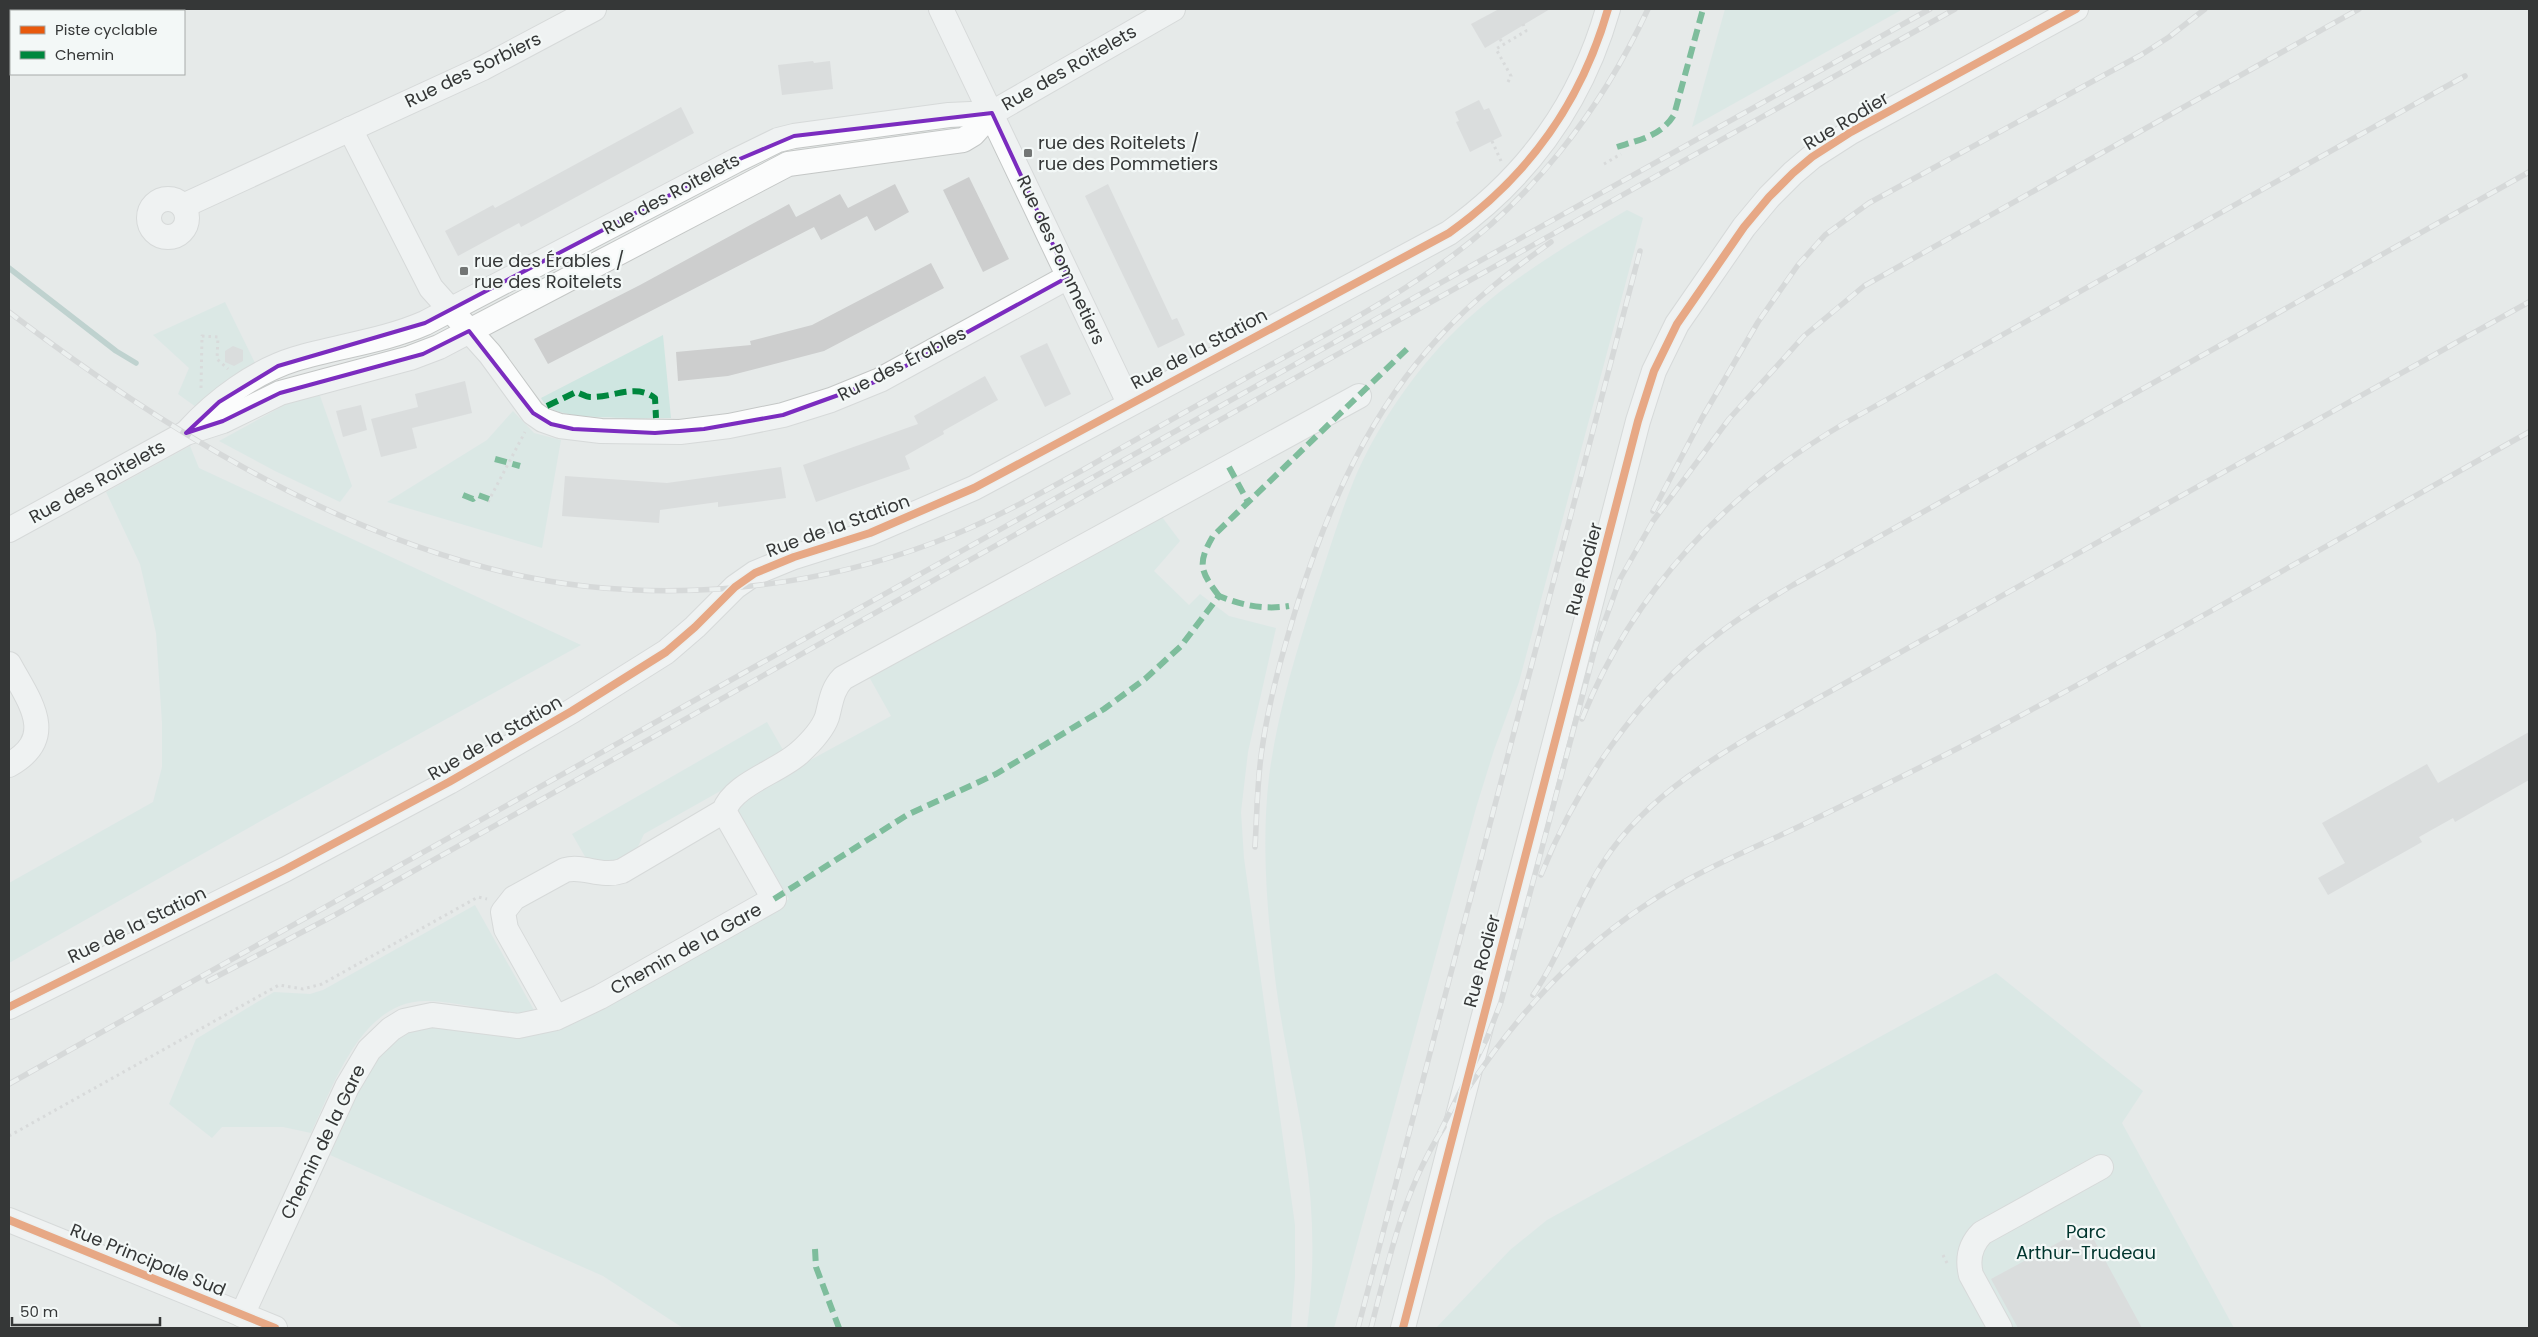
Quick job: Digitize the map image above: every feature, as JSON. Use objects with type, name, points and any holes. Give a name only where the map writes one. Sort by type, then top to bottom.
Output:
[{"type":"street","name":"Rue des Sorbiers","points":[[183,206],[483,68],[594,9]]},
{"type":"street","name":"Rue des Pommetiers","points":[[941,9],[1129,403]]},
{"type":"street","name":"Rue des Roitelets","points":[[9,530],[186,433],[223,421],[280,392],[410,358],[439,347],[788,164],[954,143],[973,134],[992,113],[1173,9]]},
{"type":"street","name":"Rue de la Station","points":[[9,1007],[286,869],[449,782],[572,711],[666,652],[695,628],[734,587],[755,573],[794,557],[870,533],[939,504],[1012,468],[1129,403],[1429,245],[1481,209],[1529,161],[1562,116],[1591,62],[1608,9]]},
{"type":"street","name":"Rue Rodier","points":[[1403,1328],[1638,421],[1654,371],[1664,348],[1677,324],[1744,227],[1769,196],[1812,157],[1866,123],[2076,9]]},
{"type":"street","name":"Rue des Roitelets","points":[[186,433],[219,402],[278,366],[297,358],[406,330],[450,310],[762,147],[794,136],[949,115],[992,113]]},
{"type":"street","points":[[350,129],[431,288],[450,310]]},
{"type":"street","points":[[762,147],[774,170]]},
{"type":"street","name":"Rue des Érables","points":[[450,310],[490,354],[529,409],[543,420],[573,429],[680,432],[729,426],[783,415],[855,392],[1068,277]]},
{"type":"street","points":[[556,1018],[506,929],[503,912],[508,904],[565,870],[573,868],[611,875],[622,871],[724,811],[727,802],[738,792],[798,754],[812,740],[822,728],[832,696],[843,678],[1359,396]]},
{"type":"street","points":[[9,664],[32,706],[38,725],[33,744],[26,754],[9,765]]},
{"type":"street","name":"Chemin de la Gare","points":[[242,1315],[347,1087],[369,1050],[381,1038],[404,1021],[432,1015],[518,1026],[556,1018],[600,998],[774,899],[724,811]]},
{"type":"street","points":[[2000,1328],[1971,1275],[1969,1266],[1974,1241],[1982,1233],[2102,1167]]},
{"type":"street","name":"Rue Principale Sud","points":[[9,1220],[275,1328]]},
{"type":"path","points":[[1508,82],[1511,76],[1496,49],[1526,31],[1523,24]]},
{"type":"path","points":[[1500,39],[1503,44]]},
{"type":"path","points":[[1604,164],[1621,154]]},
{"type":"path","points":[[201,393],[202,336],[218,336],[217,359],[232,372]]},
{"type":"path","points":[[488,502],[528,428]]},
{"type":"path","points":[[9,1136],[279,985],[303,989],[322,984],[478,897]]},
{"type":"highlighted area","points":[[992,113],[1068,277],[880,380],[783,415],[704,429],[655,433],[573,429],[551,424],[533,413],[469,331],[423,354],[280,393],[223,421],[186,433],[219,402],[278,366],[425,323],[735,161],[794,136]]},
{"type":"green space","points":[[1725,9],[1903,9],[1692,127]]},
{"type":"green space","points":[[1627,210],[1643,218],[1519,682],[1494,750],[1476,808],[1334,1328],[1307,1328],[1312,1262],[1312,1218],[1301,1128],[1276,983],[1268,914],[1266,868],[1267,799],[1272,753],[1294,661],[1343,508],[1354,480],[1385,420],[1412,381],[1441,345],[1496,295],[1560,250]]},
{"type":"green space","points":[[225,302],[256,365],[196,407],[178,394],[189,368],[153,335]]},
{"type":"green space","points":[[663,335],[671,418],[609,418],[562,413],[550,408],[541,398]]},
{"type":"green space","points":[[319,393],[352,486],[340,502],[275,471],[219,441],[292,401]]},
{"type":"green space","points":[[513,411],[534,433],[561,440],[542,548],[387,502],[487,440]]},
{"type":"green space","points":[[190,446],[199,468],[581,645],[266,818],[9,963],[9,883],[153,802],[162,767],[162,723],[156,633],[140,564],[106,492]]},
{"type":"green space","points":[[1159,513],[1180,541],[1154,571],[1189,605],[1200,594],[1229,616],[1276,628],[1248,752],[1241,812],[1244,858],[1295,1225],[1295,1277],[1291,1328],[683,1328],[603,1276],[330,1155],[372,1061],[394,1038],[422,1026],[546,1032],[570,1025],[789,899],[724,789],[644,834],[635,853],[620,864],[587,860],[572,834],[767,722],[794,769],[891,716],[868,675]]},
{"type":"green space","points":[[475,905],[535,1012],[530,1014],[517,1013],[428,1001],[405,1004],[385,1014],[368,1029],[353,1048],[330,1091],[311,1133],[283,1127],[222,1127],[212,1138],[169,1104],[196,1039],[274,992],[310,994],[323,990]]},
{"type":"green space","name":"Parc Arthur-Trudeau","points":[[1996,973],[2143,1091],[2122,1123],[2234,1328],[1436,1328],[1510,1250],[1547,1220]]},
{"type":"building","points":[[1499,9],[1550,9],[1485,48],[1471,24]]},
{"type":"building","points":[[813,61],[814,63],[830,61],[833,89],[782,95],[778,65]]},
{"type":"building","points":[[1479,100],[1484,110],[1489,108],[1502,136],[1470,152],[1456,122],[1459,121],[1455,112]]},
{"type":"building","points":[[681,107],[694,133],[521,227],[519,223],[458,256],[445,231],[493,205],[495,208]]},
{"type":"building","points":[[969,177],[1009,259],[983,272],[943,190]]},
{"type":"building","points":[[895,184],[909,212],[875,231],[867,216],[821,240],[814,227],[548,364],[534,339],[640,285],[789,204],[796,217],[840,194],[848,208]]},
{"type":"building","points":[[1108,184],[1172,320],[1177,318],[1185,335],[1158,348],[1085,196]]},
{"type":"building","points":[[931,263],[944,288],[824,351],[728,376],[678,381],[676,352],[751,345],[750,341],[812,325]]},
{"type":"building","points":[[1047,343],[1071,394],[1045,407],[1020,356]]},
{"type":"building","points":[[233,346],[243,350],[243,361],[234,366],[225,362],[225,351]]},
{"type":"building","points":[[985,376],[998,400],[943,431],[944,434],[905,456],[910,469],[816,502],[803,465],[918,424],[914,416]]},
{"type":"building","points":[[465,381],[472,413],[412,428],[417,448],[381,457],[371,419],[418,407],[415,394]]},
{"type":"building","points":[[361,405],[367,430],[343,437],[336,411]]},
{"type":"building","points":[[781,467],[786,498],[718,507],[718,502],[660,510],[659,523],[562,516],[565,476],[667,483]]},
{"type":"building","points":[[2529,732],[2529,780],[2455,822],[2453,818],[2419,837],[2422,842],[2328,895],[2318,878],[2345,863],[2322,823],[2427,764],[2438,783]]},
{"type":"building","points":[[2087,1227],[2142,1328],[2018,1328],[1991,1279]]},
{"type":"waterway","points":[[9,268],[116,351],[136,363]]},
{"type":"railway","points":[[9,312],[123,394],[245,468],[309,501],[374,530],[441,554],[508,573],[561,583],[614,589],[668,591],[722,589],[776,583],[830,573],[882,560],[973,527],[1069,477],[1340,327],[1414,282],[1472,241],[1533,183],[1585,118],[1608,83],[1648,9]]},
{"type":"railway","points":[[9,1084],[1930,9]]},
{"type":"railway","points":[[208,981],[335,915],[1955,9]]},
{"type":"railway","points":[[1653,511],[1702,418],[1758,322],[1798,265],[1825,235],[1869,203],[2141,55],[2169,37],[2205,9]]},
{"type":"railway","points":[[1440,1132],[1487,1038],[1501,1002],[1596,645],[1620,579],[1653,521],[1729,419],[1804,336],[1864,286],[2359,9]]},
{"type":"railway","points":[[1582,719],[1603,672],[1628,628],[1657,587],[1688,549],[1723,513],[1761,480],[1802,450],[1845,423],[2465,76]]},
{"type":"railway","points":[[1541,875],[1572,808],[1591,776],[1634,716],[1685,662],[1732,624],[1793,585],[2529,172]]},
{"type":"railway","points":[[1255,847],[1260,761],[1268,712],[1277,675],[1292,620],[1310,566],[1323,530],[1354,460],[1393,395],[1441,335],[1494,286],[1551,242]]},
{"type":"railway","points":[[1358,1328],[1640,251]]},
{"type":"railway","points":[[1533,995],[1604,861],[1624,834],[1647,810],[1699,769],[1813,701],[2529,302]]},
{"type":"railway","points":[[1465,1093],[1523,1014],[1545,990],[1592,945],[1662,894],[1718,864],[1880,787],[2018,717],[2529,432]]},
{"type":"railway","points":[[1371,1328],[1391,1250],[1408,1199],[1418,1174],[1444,1127]]},
{"type":"marked path","points":[[1617,147],[1656,133],[1674,115],[1703,9]]},
{"type":"marked path","points":[[1219,596],[1208,580],[1203,567],[1205,554],[1213,536],[1408,348]]},
{"type":"marked path","points":[[547,406],[576,392],[590,397],[598,397],[632,391],[648,394],[655,398],[656,418]]},
{"type":"marked path","points":[[495,459],[520,466]]},
{"type":"marked path","points":[[1229,467],[1248,502]]},
{"type":"marked path","points":[[463,495],[473,499],[478,495],[489,499]]},
{"type":"marked path","points":[[774,899],[907,815],[996,774],[1104,709],[1145,679],[1181,646],[1219,596],[1253,606],[1289,606]]},
{"type":"marked path","points":[[815,1249],[816,1267],[839,1328]]},
{"type":"cycle path","points":[[9,1007],[286,869],[449,782],[572,711],[666,652],[695,627],[735,587],[755,573],[794,557],[870,533],[974,488],[1449,233],[1478,211],[1504,187],[1548,135],[1567,106],[1583,76],[1597,43],[1608,9]]},
{"type":"cycle path","points":[[1403,1328],[1638,421],[1654,371],[1677,324],[1744,227],[1769,197],[1812,157],[1851,132],[2076,9]]},
{"type":"cycle path","points":[[9,1220],[275,1328]]},
{"type":"place","name":"rue des Roitelets / rue des Pommetiers","points":[[1028,153]]},
{"type":"place","name":"rue des Érables / rue des Roitelets","points":[[464,271]]}]
